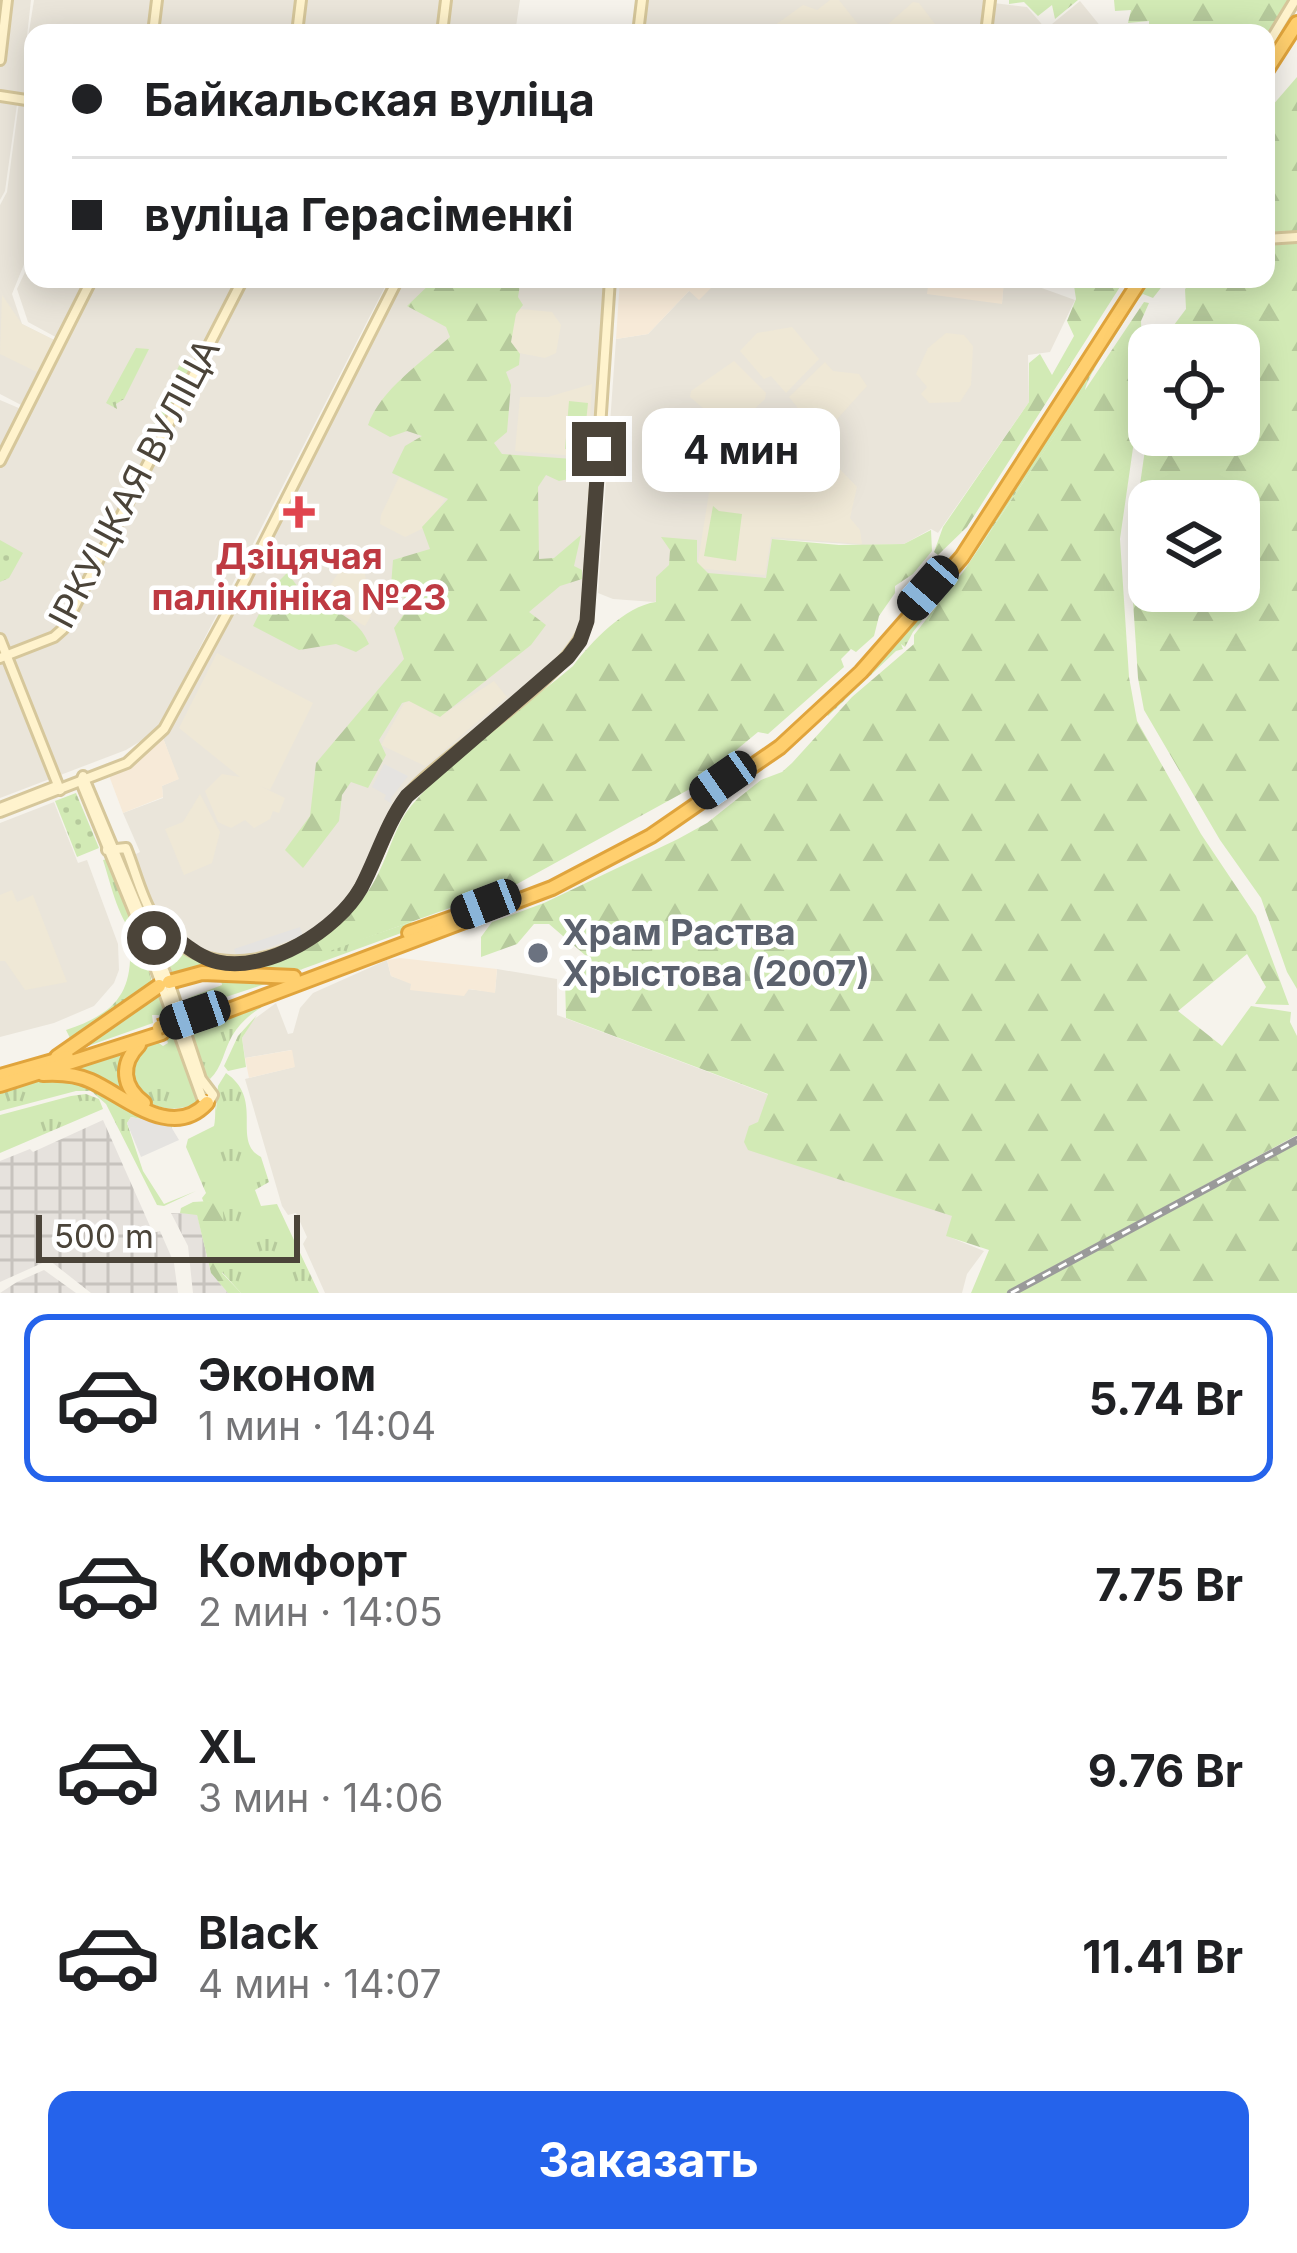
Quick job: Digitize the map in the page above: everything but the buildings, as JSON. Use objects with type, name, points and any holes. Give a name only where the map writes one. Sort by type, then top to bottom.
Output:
[{"type":"highway","points":[[1275,57],[1297,23]]},
{"type":"highway","points":[[1275,71],[1297,38]]},
{"type":"highway","points":[[196,1018],[294,977],[402,945],[419,949],[423,940],[440,931],[596,866],[707,800],[861,672],[949,574],[999,503],[1131,288]]},
{"type":"highway","points":[[0,1085],[157,1033],[548,881],[702,795],[778,744]]},
{"type":"highway","points":[[45,1069],[164,984],[202,973],[294,977]]},
{"type":"highway","points":[[157,1033],[134,1050],[126,1064],[125,1078],[133,1094],[150,1106],[173,1111],[190,1109],[206,1097]]},
{"type":"highway","points":[[0,1076],[45,1069],[82,1077],[162,1117],[191,1115],[206,1097]]},
{"type":"street","points":[[0,60],[7,0]]},
{"type":"street","points":[[1275,33],[1295,0]]},
{"type":"street","points":[[0,460],[87,288]]},
{"type":"street","name":"ІРКУЦКАЯ ВУЛІЦА","points":[[3,657],[63,629],[238,288]]},
{"type":"street","points":[[0,810],[127,763],[148,746],[179,706],[393,288]]},
{"type":"street","points":[[83,780],[110,850],[156,932],[206,958],[237,964],[309,940],[338,917],[360,889],[407,796],[568,657],[580,641],[591,579],[609,288]]},
{"type":"street","points":[[0,639],[3,657],[59,788]]},
{"type":"street","points":[[110,850],[126,848],[154,917],[164,984],[206,1097]]},
{"type":"shaded area","points":[[0,0],[31,0],[28,24],[24,24],[24,98],[18,97],[0,200]]},
{"type":"shaded area","points":[[34,0],[155,0],[152,24],[30,24]]},
{"type":"shaded area","points":[[159,0],[520,0],[516,24],[156,24]]},
{"type":"shaded area","points":[[647,0],[984,0],[980,24],[643,24]]},
{"type":"shaded area","points":[[830,0],[839,0],[858,24],[777,24],[803,5],[817,10]]},
{"type":"shaded area","points":[[1080,1],[1099,24],[1052,24]]},
{"type":"shaded area","points":[[913,2],[935,24],[888,24]]},
{"type":"shaded area","points":[[994,3],[1027,7],[1042,24],[992,24]]},
{"type":"shaded area","points":[[19,102],[24,103],[24,264],[12,294],[22,324],[54,340],[23,406],[0,394],[0,205],[7,192]]},
{"type":"shaded area","points":[[24,274],[24,288],[384,288],[157,731],[126,750],[0,798],[0,400],[28,412],[63,341],[28,322],[17,289]]},
{"type":"shaded area","points":[[398,288],[604,288],[590,572],[582,631],[565,657],[405,794],[349,903],[308,940],[245,962],[206,957],[160,921],[123,813],[163,798],[162,786],[178,779],[163,738],[178,718]]},
{"type":"shaded area","points":[[619,288],[711,288],[699,300],[689,291],[648,334],[616,339]]},
{"type":"shaded area","points":[[928,288],[928,293],[1002,303],[1003,288],[1042,288],[1075,300],[1050,352],[1028,355],[1029,402],[938,533],[931,529],[904,544],[773,539],[766,584],[654,602],[613,599],[598,593],[616,339],[648,334],[690,290]]},
{"type":"shaded area","points":[[928,288],[1003,288],[1002,304],[927,294]]},
{"type":"shaded area","points":[[2,295],[22,324],[54,340],[39,373],[0,354]]},
{"type":"shaded area","points":[[511,308],[552,312],[561,325],[556,353],[545,358],[519,353],[490,339]]},
{"type":"shaded area","points":[[792,327],[819,359],[786,393],[771,376],[764,379],[740,351],[757,333]]},
{"type":"shaded area","points":[[946,333],[964,335],[973,346],[971,385],[960,402],[929,403],[921,394],[927,387],[916,374],[928,348]]},
{"type":"shaded area","points":[[734,361],[766,393],[765,399],[723,434],[710,414],[690,397],[691,391]]},
{"type":"shaded area","points":[[825,362],[833,371],[859,374],[867,386],[821,437],[789,397]]},
{"type":"shaded area","points":[[592,384],[588,457],[515,451],[520,397],[548,397]]},
{"type":"shaded area","points":[[776,443],[810,478],[830,459],[857,487],[850,518],[860,530],[862,544],[771,537],[765,575],[697,568],[709,493],[730,475],[737,477]]},
{"type":"shaded area","points":[[399,477],[445,499],[428,526],[405,537],[380,524]]},
{"type":"shaded area","points":[[348,558],[364,567],[371,616],[365,626],[320,601]]},
{"type":"shaded area","points":[[217,653],[313,703],[270,790],[260,786],[285,798],[279,813],[273,811],[270,819],[254,828],[245,820],[231,828],[218,822],[205,791],[222,774],[240,777],[179,728]]},
{"type":"shaded area","points":[[494,681],[507,697],[425,766],[381,745],[404,703],[410,701],[439,717]]},
{"type":"shaded area","points":[[163,738],[179,779],[162,786],[163,797],[123,813],[108,773],[143,755]]},
{"type":"shaded area","points":[[384,764],[408,776],[391,798],[392,804],[372,787]]},
{"type":"shaded area","points":[[200,794],[220,832],[212,863],[184,875],[165,829],[183,822]]},
{"type":"shaded area","points":[[54,802],[78,863],[87,860],[118,944],[119,970],[94,1006],[54,1023],[0,1037],[0,823]]},
{"type":"shaded area","points":[[12,890],[17,902],[33,895],[67,982],[25,990],[5,961],[0,961],[0,895]]},
{"type":"shaded area","points":[[300,927],[303,936],[237,958],[234,949]]},
{"type":"shaded area","points":[[387,960],[391,976],[411,983],[495,992],[497,969],[557,979],[557,1015],[769,1095],[758,1123],[953,1216],[947,1236],[984,1251],[967,1274],[962,1293],[325,1293],[303,1244],[307,1237],[296,1213],[288,1215],[282,1206],[245,1079],[294,1067],[291,1050],[245,1058],[242,1038],[253,1020],[276,1003],[288,1034],[293,1033],[300,1008],[313,993]]},
{"type":"shaded area","points":[[387,960],[497,969],[495,993],[469,989],[464,996],[410,990],[411,984],[391,976]]},
{"type":"shaded area","points":[[292,1050],[295,1067],[249,1078],[245,1058]]},
{"type":"shaded area","points":[[131,1117],[170,1125],[179,1140],[141,1157],[127,1123]]},
{"type":"shaded area","points":[[103,1120],[153,1233],[160,1231],[174,1263],[178,1293],[91,1293],[49,1260],[0,1282],[0,1161],[30,1149],[33,1152]]},
{"type":"shaded area","points":[[171,1213],[197,1214],[211,1273],[228,1293],[193,1293],[188,1246]]},
{"type":"shaded area","points":[[44,1270],[76,1293],[0,1293],[17,1282]]},
{"type":"green space","points":[[1009,0],[1078,0],[1055,19],[1052,5],[1038,16],[1024,2],[1009,4]]},
{"type":"green space","points":[[1114,0],[1292,0],[1275,28],[1275,24],[1128,23],[1131,10],[1115,11]]},
{"type":"green space","points":[[1297,77],[1297,989],[1261,898],[1220,840],[1144,710],[1138,678],[1134,612],[1260,612],[1260,480],[1141,480],[1144,456],[1260,456],[1260,324],[1175,324],[1186,309],[1186,288],[1275,288],[1275,103]]},
{"type":"green space","points":[[426,288],[520,288],[523,305],[516,314],[511,342],[520,354],[519,365],[506,372],[511,385],[507,432],[494,443],[502,454],[588,460],[579,477],[559,481],[546,475],[538,487],[539,559],[554,558],[581,535],[574,566],[582,570],[582,579],[560,586],[529,612],[546,625],[531,645],[440,717],[409,701],[402,703],[379,740],[386,755],[368,788],[351,782],[342,795],[339,821],[303,868],[285,850],[310,816],[316,763],[404,659],[394,628],[411,604],[391,586],[393,560],[430,549],[422,527],[448,499],[392,473],[405,446],[422,436],[407,431],[390,437],[368,425],[392,388],[450,337],[446,327],[407,306]]},
{"type":"green space","points":[[1074,288],[1119,288],[967,527],[938,555],[934,552],[943,527],[1029,402],[1029,363],[1040,354],[1052,375],[1074,336],[1067,321],[1076,299]]},
{"type":"green space","points":[[1140,288],[1161,288],[1153,298],[1143,294],[1136,301],[1085,391],[974,555],[905,647],[901,644],[903,649],[828,716],[972,552]]},
{"type":"green space","points":[[1144,302],[1149,303],[1141,324],[1129,324]]},
{"type":"green space","points":[[1128,326],[1128,456],[1132,456],[1120,539],[1129,677],[1137,721],[1201,834],[1256,916],[1289,1005],[1255,1004],[1266,987],[1247,954],[1178,1011],[1222,1046],[1251,1006],[1291,1012],[1297,1036],[1297,1135],[1007,1293],[971,1293],[989,1250],[946,1236],[952,1216],[748,1150],[744,1142],[749,1126],[758,1122],[768,1094],[566,1018],[565,978],[576,962],[586,967],[592,961],[549,924],[534,924],[517,944],[481,957],[481,937],[492,922],[544,903],[678,839],[707,823],[761,780],[782,772],[852,697],[914,644],[914,635],[963,572]]},
{"type":"green space","points":[[136,348],[149,349],[117,409],[106,403]]},
{"type":"green space","points":[[180,364],[190,369],[191,376],[183,394],[172,397],[173,411],[161,433],[148,426],[156,423]]},
{"type":"green space","points":[[569,401],[588,403],[583,451],[565,449]]},
{"type":"green space","points":[[713,506],[742,514],[736,561],[704,556]]},
{"type":"green space","points":[[931,530],[932,551],[913,574],[895,586],[874,636],[856,652],[851,649],[841,659],[844,667],[768,734],[758,732],[729,756],[728,768],[517,884],[299,962],[294,954],[332,930],[364,898],[401,821],[428,787],[573,666],[610,626],[632,610],[656,602],[656,577],[669,565],[670,550],[661,537],[697,540],[697,562],[708,573],[766,578],[772,539],[904,544]]},
{"type":"green space","points":[[0,540],[23,553],[9,578],[0,582]]},
{"type":"green space","points":[[288,572],[307,594],[352,622],[369,644],[356,652],[336,644],[299,650],[253,626],[272,588]]},
{"type":"green space","points":[[76,793],[99,848],[77,857],[55,801]]},
{"type":"green space","points":[[107,859],[143,942],[153,988],[73,1044],[66,1030],[99,1016],[119,997],[129,971],[129,936],[140,940],[126,925],[117,903],[103,860]]},
{"type":"green space","points":[[411,922],[415,928],[286,975],[171,978],[155,941],[166,936],[207,958],[240,966],[275,959],[317,938],[320,941],[295,954],[344,945]]},
{"type":"green space","points":[[220,975],[268,983],[193,1008],[191,1002],[188,1009],[199,1031],[205,1030],[202,1025],[302,986],[247,1018],[210,1079],[200,1070],[181,1007],[188,998],[222,985]]},
{"type":"green space","points":[[159,991],[199,1095],[195,1104],[173,1109],[147,1101],[127,1077],[135,1052],[156,1041],[163,1046],[168,1043],[159,1015],[152,1015],[153,1023],[74,1051]]},
{"type":"green space","points":[[257,1015],[242,1038],[246,1067],[228,1071],[224,1066],[238,1036]]},
{"type":"green space","points":[[132,1049],[125,1073],[141,1102],[176,1113],[203,1105],[177,1115],[164,1114],[65,1071]]},
{"type":"green space","points":[[226,1073],[244,1095],[248,1141],[261,1157],[269,1182],[255,1190],[261,1206],[277,1204],[319,1293],[241,1293],[222,1272],[210,1201],[204,1203],[206,1193],[186,1147],[188,1139],[214,1126],[215,1091],[216,1111],[218,1086]]},
{"type":"green space","points":[[54,1075],[81,1079],[172,1122],[172,1131],[170,1125],[131,1117],[127,1123],[143,1171],[164,1204],[196,1191],[164,1206],[157,1205],[106,1104],[91,1091],[0,1111],[0,1091]]},
{"type":"green space","points":[[71,1096],[99,1099],[103,1109],[0,1153],[0,1115]]},
{"type":"green space","points":[[1297,1143],[1297,1293],[1015,1293]]},
{"type":"green space","points":[[210,1201],[222,1208],[222,1250],[227,1263],[222,1273],[241,1293],[228,1293],[211,1273],[197,1215],[180,1213],[193,1202]]},
{"type":"railway","points":[[1011,1293],[1297,1140]]},
{"type":"place","name":"Дзіцячая паліклініка №23","points":[[299,512]]},
{"type":"place","name":"Храм Раства Хрыстова (2007)","points":[[538,953]]},
{"type":"route","points":[[154,938],[170,934],[206,958],[237,964],[309,940],[338,917],[360,889],[393,816],[416,785],[568,657],[580,641],[587,621],[599,449]]}]
